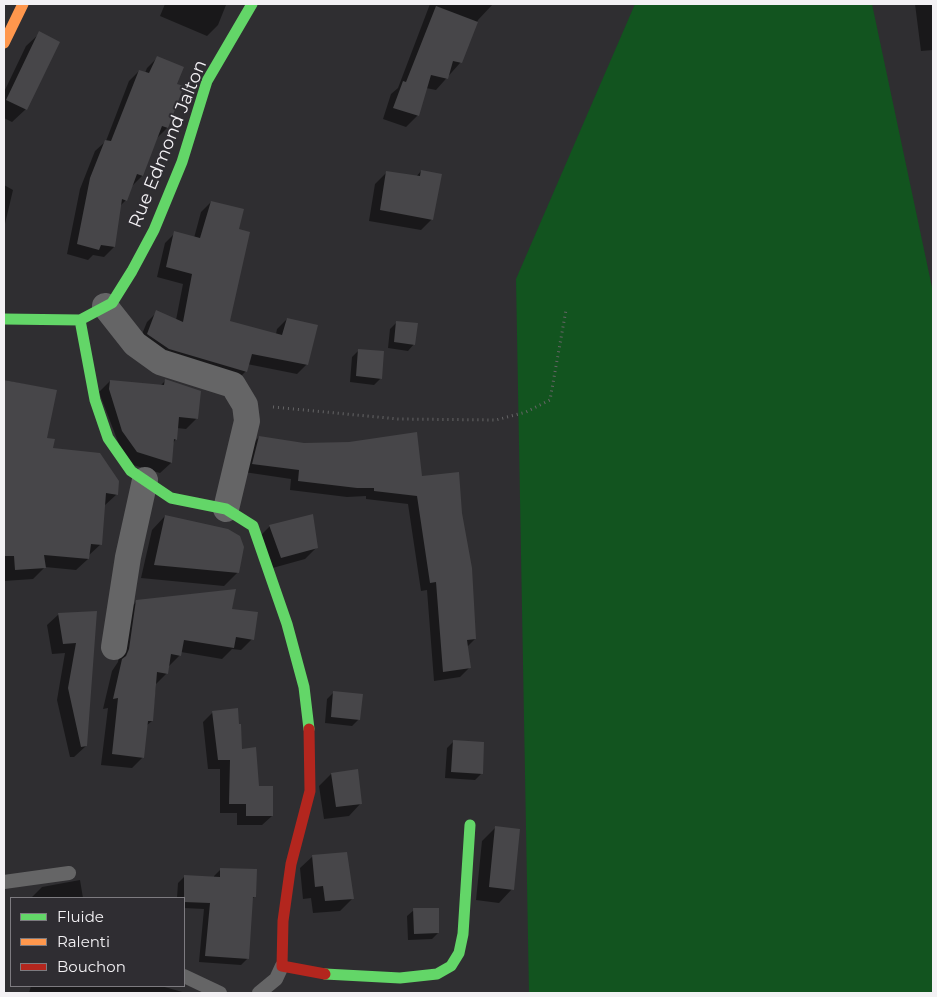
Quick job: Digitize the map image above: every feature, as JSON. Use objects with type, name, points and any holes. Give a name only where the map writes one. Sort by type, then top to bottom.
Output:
[{"type":"street","points":[[4,43],[23,4]]},
{"type":"street","name":"Rue Edmond Jalton","points":[[80,320],[112,303],[132,271],[154,230],[182,162],[208,81],[252,4]]},
{"type":"street","points":[[105,306],[135,344],[160,362],[233,384],[245,405],[247,421],[226,509]]},
{"type":"street","points":[[4,319],[80,320],[95,400],[108,438],[131,471],[171,498],[226,509],[253,526],[287,624],[304,687],[310,742],[310,791],[291,864],[283,921],[282,966],[322,974],[400,978],[437,974],[451,966],[459,953],[463,934],[470,825]]},
{"type":"street","points":[[114,647],[128,557],[145,480]]},
{"type":"lane","points":[[4,882],[69,873]]},
{"type":"lane","points":[[259,993],[276,979],[282,966]]},
{"type":"lane","points":[[185,976],[220,993]]},
{"type":"path","points":[[245,405],[398,419],[496,420],[526,412],[550,400],[566,310]]},
{"type":"green space","points":[[635,4],[872,4],[933,292],[933,993],[529,993],[516,279]]},
{"type":"building","points":[[436,6],[478,22],[462,63],[453,61],[448,79],[431,75],[419,116],[393,108],[403,81],[406,82]]},
{"type":"building","points":[[39,31],[60,42],[27,110],[6,100]]},
{"type":"building","points":[[157,56],[184,67],[177,84],[184,86],[168,128],[162,126],[143,176],[137,174],[127,201],[122,199],[115,247],[101,245],[99,250],[77,244],[90,178],[105,140],[111,141],[139,70],[149,73]]},
{"type":"building","points":[[421,170],[442,174],[433,220],[380,210],[386,171],[420,176]]},
{"type":"building","points":[[211,201],[244,209],[239,229],[250,232],[230,321],[282,335],[287,318],[318,325],[308,365],[252,354],[247,372],[169,349],[147,334],[156,310],[183,322],[192,274],[166,267],[174,231],[200,238]]},
{"type":"building","points":[[396,321],[418,323],[415,345],[394,342]]},
{"type":"building","points":[[358,349],[384,351],[382,379],[356,376]]},
{"type":"building","points":[[165,379],[201,391],[198,419],[179,417],[177,440],[174,439],[172,463],[137,452],[122,431],[109,389],[110,380],[164,385]]},
{"type":"building","points":[[4,380],[57,390],[47,438],[55,439],[53,448],[100,453],[119,481],[118,495],[106,493],[102,545],[91,544],[89,559],[44,555],[46,568],[15,570],[14,556],[4,556]]},
{"type":"building","points":[[417,432],[422,476],[459,472],[462,513],[472,568],[476,639],[467,640],[471,668],[443,672],[436,582],[430,583],[417,496],[374,491],[374,488],[357,488],[298,481],[299,470],[252,464],[259,436],[304,443],[349,442]]},
{"type":"building","points":[[313,514],[318,548],[281,558],[269,525]]},
{"type":"building","points":[[165,515],[228,529],[240,536],[244,547],[239,573],[154,565]]},
{"type":"building","points":[[236,589],[232,609],[258,612],[254,640],[236,637],[234,648],[184,640],[181,656],[171,654],[168,674],[157,672],[153,721],[148,721],[144,758],[112,754],[118,698],[113,699],[122,659],[126,656],[129,649],[136,600]]},
{"type":"building","points":[[97,611],[87,746],[81,747],[68,688],[76,643],[63,644],[58,613]]},
{"type":"building","points":[[333,691],[363,694],[360,720],[331,717]]},
{"type":"building","points":[[238,708],[242,749],[256,747],[259,786],[273,786],[273,816],[246,816],[246,804],[229,804],[230,760],[218,760],[212,711]]},
{"type":"building","points":[[453,740],[484,742],[483,774],[451,772]]},
{"type":"building","points":[[358,769],[362,804],[336,807],[331,773]]},
{"type":"building","points":[[495,826],[520,829],[514,890],[489,887]]},
{"type":"building","points":[[347,852],[354,899],[325,901],[323,886],[315,887],[312,855]]},
{"type":"building","points":[[220,868],[257,869],[256,897],[253,897],[249,959],[205,956],[210,903],[185,902],[184,875],[220,877]]},
{"type":"building","points":[[413,908],[439,908],[439,933],[414,934]]},
{"type":"traffic: fast","points":[[4,319],[80,320],[112,303],[154,230],[182,162],[207,81],[252,4]]},
{"type":"traffic: fast","points":[[80,320],[95,400],[108,438],[131,471],[171,498],[226,509],[253,526],[287,624],[304,687],[309,729]]},
{"type":"traffic: fast","points":[[325,974],[400,978],[437,974],[451,966],[459,953],[463,934],[470,825]]},
{"type":"traffic: slow","points":[[4,43],[23,4]]},
{"type":"traffic: jam","points":[[309,729],[310,791],[291,864],[283,921],[282,966],[325,974]]}]
